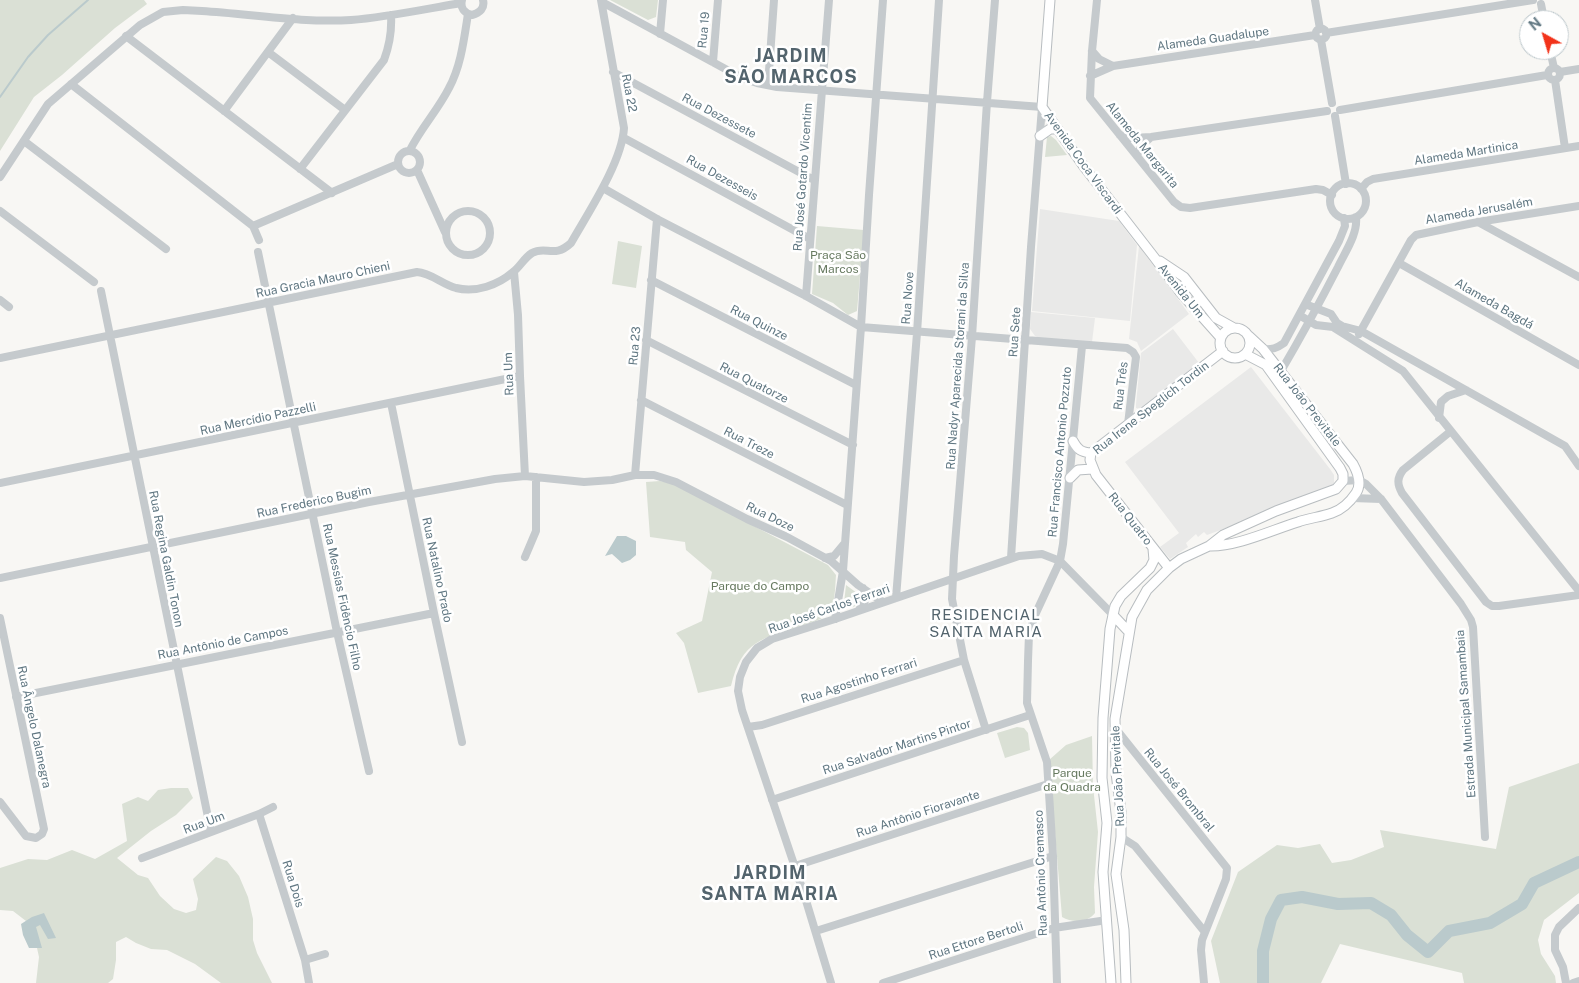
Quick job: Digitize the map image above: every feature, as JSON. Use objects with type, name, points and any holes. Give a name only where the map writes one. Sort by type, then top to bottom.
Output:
[{"type":"main road","name":"Avenida Coca Viscardi","points":[[1050,0],[1042,107],[1154,257]]},
{"type":"main road","points":[[1040,136],[1050,129],[1057,129]]},
{"type":"main road","name":"Avenida Um","points":[[1154,257],[1184,277],[1216,318],[1234,328]]},
{"type":"main road","name":"Avenida Um","points":[[1154,257],[1180,292],[1221,338]]},
{"type":"main road","points":[[1234,328],[1241,329],[1249,336],[1250,346],[1245,354],[1231,357],[1221,347],[1221,338],[1228,330],[1234,328]]},
{"type":"main road","name":"Rua João Previtale","points":[[1249,336],[1263,349],[1278,374],[1353,464],[1359,480]]},
{"type":"main road","name":"Rua Irene Speglich Tordin","points":[[1092,469],[1091,453],[1223,351]]},
{"type":"main road","points":[[1245,354],[1278,374],[1340,468],[1343,474],[1343,481]]},
{"type":"main road","points":[[1073,440],[1078,450],[1091,453]]},
{"type":"main road","points":[[1070,478],[1078,470],[1092,469]]},
{"type":"main road","name":"Rua Quatro","points":[[1092,469],[1168,568]]},
{"type":"main road","points":[[1352,498],[1357,492],[1359,480]]},
{"type":"main road","name":"Rua João Previtale","points":[[1126,983],[1124,930],[1116,874],[1121,836],[1121,812],[1116,773],[1115,718],[1132,616],[1147,590],[1168,568],[1180,559],[1209,546],[1223,534],[1276,511],[1336,489],[1343,481]]},
{"type":"main road","name":"Rua João Previtale","points":[[1209,546],[1219,546],[1241,541],[1332,513],[1342,508],[1352,498]]},
{"type":"main road","name":"Rua João Previtale","points":[[1111,983],[1103,872],[1107,823],[1102,778],[1103,718],[1110,629],[1115,606],[1121,596],[1150,568],[1154,560],[1153,549]]},
{"type":"main road","points":[[1113,615],[1128,632]]},
{"type":"street","points":[[0,177],[48,104],[140,24],[152,16],[163,12],[183,10],[314,20],[351,20],[461,2],[462,8],[468,14],[477,14],[483,7],[483,0]]},
{"type":"street","points":[[660,34],[663,0]]},
{"type":"street","name":"Rua 19","points":[[713,62],[718,0]]},
{"type":"street","points":[[768,85],[774,0]]},
{"type":"street","name":"Rua José Gotardo Vicentim","points":[[806,296],[829,0]]},
{"type":"street","points":[[835,619],[843,571],[883,0]]},
{"type":"street","name":"Rua Nove","points":[[896,598],[917,333],[939,0]]},
{"type":"street","name":"Rua Nadyr Aparecida Storani da Silva","points":[[986,730],[964,660],[952,599],[995,0]]},
{"type":"street","name":"Alameda Margarita","points":[[1097,0],[1090,76],[1090,98],[1174,202],[1181,207],[1190,208],[1316,189],[1323,190],[1332,195]]},
{"type":"street","points":[[1315,0],[1332,103]]},
{"type":"street","points":[[601,1],[742,78],[768,85],[1042,107]]},
{"type":"street","name":"Rua 22","points":[[601,1],[624,128],[624,138],[603,188]]},
{"type":"street","name":"Alameda Guadalupe","points":[[1090,76],[1113,66],[1539,1]]},
{"type":"street","points":[[410,150],[419,156],[421,161],[417,170],[412,173],[401,169],[398,164],[401,154],[410,150],[418,134],[449,89],[457,71],[468,14]]},
{"type":"street","points":[[300,169],[384,60],[390,44],[392,28],[390,15]]},
{"type":"street","points":[[224,111],[293,18]]},
{"type":"street","points":[[126,36],[332,193]]},
{"type":"street","points":[[1092,51],[1099,59],[1113,66]]},
{"type":"street","points":[[268,52],[345,110]]},
{"type":"street","points":[[1554,60],[1560,76],[1555,80]]},
{"type":"street","points":[[1548,75],[1549,70],[1579,69]]},
{"type":"street","name":"Rua Dezessete","points":[[613,72],[814,180]]},
{"type":"street","points":[[1332,103],[1328,105],[1327,111],[1330,116],[1337,113],[1548,75]]},
{"type":"street","points":[[1548,75],[1551,80],[1555,80]]},
{"type":"street","points":[[1555,80],[1565,148]]},
{"type":"street","points":[[71,84],[253,226],[259,240]]},
{"type":"street","points":[[1332,103],[1338,106],[1337,113],[1346,184]]},
{"type":"street","name":"Rua Sete","points":[[1011,558],[1042,107]]},
{"type":"street","points":[[1120,135],[1132,138],[1151,137],[1327,111]]},
{"type":"street","points":[[1137,156],[1141,146],[1151,137]]},
{"type":"street","name":"Rua Dezesseis","points":[[624,138],[810,239]]},
{"type":"street","points":[[24,141],[166,249]]},
{"type":"street","name":"Alameda Martinica","points":[[1361,189],[1367,182],[1373,179],[1579,146]]},
{"type":"street","points":[[253,226],[398,164]]},
{"type":"street","points":[[417,170],[446,233],[447,240],[455,251],[469,255],[482,250],[490,239],[488,223],[484,217],[478,212],[470,210],[456,214],[450,219],[446,233]]},
{"type":"street","points":[[1346,184],[1354,185],[1361,189],[1366,204],[1361,214],[1356,217],[1344,218],[1334,212],[1331,206],[1332,195],[1340,186],[1346,184]]},
{"type":"street","points":[[603,188],[657,219],[806,296],[861,327],[1082,346]]},
{"type":"street","name":"Rua Gracia Mauro Chieni","points":[[0,358],[418,272],[426,272],[439,282],[456,288],[469,290],[482,288],[502,280],[514,272],[530,254],[538,251],[556,252],[564,250],[571,243],[603,188]]},
{"type":"street","name":"Alameda Jerusalém","points":[[1356,340],[1411,240],[1416,235],[1421,232],[1579,206]]},
{"type":"street","points":[[0,211],[94,282]]},
{"type":"street","points":[[1278,374],[1317,308],[1343,257],[1355,229],[1356,217]]},
{"type":"street","points":[[1263,349],[1271,350],[1278,348],[1284,343],[1334,252],[1345,226],[1344,218]]},
{"type":"street","name":"Rua 23","points":[[635,475],[657,219]]},
{"type":"street","points":[[1478,222],[1579,277]]},
{"type":"street","name":"Rua Messias Fidêncio Filho","points":[[258,252],[295,422],[337,632],[369,771]]},
{"type":"street","points":[[1334,252],[1343,257]]},
{"type":"street","name":"Alameda Bagdá","points":[[1399,263],[1579,365]]},
{"type":"street","name":"Rua Um","points":[[514,272],[518,300],[525,476]]},
{"type":"street","name":"Rua Quinze","points":[[651,280],[856,385]]},
{"type":"street","name":"Rua Regina Galdin Tonon","points":[[101,291],[211,832]]},
{"type":"street","points":[[0,300],[9,307]]},
{"type":"street","points":[[1305,304],[1331,314],[1335,325],[1402,371],[1579,591]]},
{"type":"street","points":[[1299,316],[1309,322],[1327,328],[1335,325],[1361,330],[1579,454]]},
{"type":"street","name":"Rua Quatorze","points":[[646,340],[852,445]]},
{"type":"street","name":"Rua Três","points":[[1082,346],[1126,348],[1136,358],[1128,424]]},
{"type":"street","name":"Rua Francisco Antonio Pozzuto","points":[[1060,561],[1082,346]]},
{"type":"street","points":[[1439,375],[1446,383],[1448,396]]},
{"type":"street","name":"Rua Mercídio Pazzelli","points":[[0,483],[520,376]]},
{"type":"street","points":[[1424,398],[1436,404],[1448,396],[1466,390]]},
{"type":"street","name":"Rua Treze","points":[[641,400],[847,505]]},
{"type":"street","points":[[1440,419],[1441,402]]},
{"type":"street","name":"Rua Natalino Prado","points":[[392,403],[462,742]]},
{"type":"street","points":[[1451,432],[1404,470],[1399,476],[1398,483],[1402,493],[1486,602],[1492,606],[1499,606],[1579,595]]},
{"type":"street","points":[[1565,446],[1579,466]]},
{"type":"street","name":"Rua Frederico Bugim","points":[[0,578],[313,513],[495,479],[525,476],[584,482],[612,480],[635,475]]},
{"type":"street","name":"Rua Doze","points":[[635,475],[654,476],[676,482],[825,558],[883,602]]},
{"type":"street","points":[[525,557],[536,531],[536,477]]},
{"type":"street","name":"Rua João Previtale","points":[[1343,481],[1359,480]]},
{"type":"street","name":"Estrada Municipal Samambaia","points":[[1359,480],[1366,484],[1381,499],[1461,604],[1471,620],[1485,837]]},
{"type":"street","points":[[1352,498],[1381,499]]},
{"type":"street","points":[[825,558],[834,556],[845,543]]},
{"type":"street","name":"Rua José Carlos Ferrari","points":[[831,983],[795,866],[742,710],[738,691],[740,677],[746,662],[757,648],[772,639],[953,580],[1011,558],[1042,554],[1060,561]]},
{"type":"street","points":[[1060,561],[1113,615]]},
{"type":"street","name":"Rua Antônio Cremasco","points":[[1057,983],[1053,856],[1047,762],[1027,703],[1029,634],[1035,615],[1060,561]]},
{"type":"street","points":[[839,600],[844,609],[856,612],[866,599],[860,586],[849,582],[841,588]]},
{"type":"street","name":"Rua Antônio de Campos","points":[[16,697],[434,613]]},
{"type":"street","name":"Rua Ângelo Dalanegra","points":[[0,618],[44,829],[42,834],[36,838],[26,836],[0,802]]},
{"type":"street","name":"Rua Agostinho Ferrari","points":[[748,727],[762,725],[964,660]]},
{"type":"street","name":"Rua Salvador Martins Pintor","points":[[772,800],[1030,715]]},
{"type":"street","name":"Rua Agostinho Ferrari","points":[[750,736],[762,725]]},
{"type":"street","name":"Rua José Brombral","points":[[1116,730],[1224,864],[1228,872],[1204,930]]},
{"type":"street","name":"Rua Antônio Fioravante","points":[[795,866],[1048,784]]},
{"type":"street","name":"Rua Um","points":[[142,858],[273,807]]},
{"type":"street","name":"Rua Dois","points":[[259,814],[305,960],[309,983]]},
{"type":"street","points":[[1121,836],[1135,846],[1204,930],[1200,950],[1204,983]]},
{"type":"street","points":[[816,931],[1053,856]]},
{"type":"street","points":[[1566,983],[1563,967],[1555,950],[1555,935],[1559,927],[1579,908]]},
{"type":"street","name":"Rua Ettore Bertoli","points":[[883,983],[1054,928],[1107,920]]},
{"type":"street","points":[[305,960],[325,954]]},
{"type":"street","points":[[1573,983],[1579,980]]},
{"type":"shaded area","points":[[1040,209],[1119,221],[1137,245],[1130,321],[1032,311]]},
{"type":"shaded area","points":[[1139,246],[1189,314],[1141,351],[1137,342],[1129,339]]},
{"type":"shaded area","points":[[1031,312],[1095,318],[1092,342],[1035,336],[1030,329]]},
{"type":"shaded area","points":[[1173,329],[1199,363],[1139,409],[1136,408],[1141,353]]},
{"type":"shaded area","points":[[1251,367],[1330,469],[1334,475],[1334,488],[1207,535],[1204,532],[1198,537],[1196,534],[1186,543],[1188,547],[1170,559],[1160,547],[1179,533],[1125,462]]},
{"type":"shaded area","points":[[617,536],[626,536],[636,541],[636,555],[622,563],[612,554],[605,556]]},
{"type":"shaded area","points":[[44,913],[56,938],[48,939],[40,925],[36,927],[42,948],[29,948],[23,935],[21,924],[32,917]]},
{"type":"green space","points":[[0,0],[144,0],[147,4],[115,28],[34,97],[0,151]]},
{"type":"green space","points":[[610,0],[658,0],[656,17],[648,20]]},
{"type":"green space","points":[[1051,136],[1067,155],[1045,157],[1047,137]]},
{"type":"green space","name":"Praça São Marcos","points":[[817,226],[864,230],[857,311],[848,315],[833,303],[812,294]]},
{"type":"green space","points":[[618,241],[642,246],[636,288],[612,284]]},
{"type":"green space","name":"Parque do Campo","points":[[660,481],[674,484],[828,565],[836,575],[832,607],[826,615],[818,620],[775,634],[756,644],[741,659],[731,686],[698,693],[684,643],[676,633],[702,621],[712,572],[686,550],[685,542],[650,537],[646,482]]},
{"type":"green space","points":[[846,585],[861,596],[862,599],[858,605],[850,608],[846,607],[844,603]]},
{"type":"green space","points":[[1017,727],[1024,728],[1028,733],[1030,750],[1005,758],[997,733]]},
{"type":"green space","name":"Parque da Quadra","points":[[1092,736],[1093,786],[1098,832],[1094,887],[1095,913],[1088,919],[1075,921],[1062,917],[1049,760],[1066,745]]},
{"type":"green space","points":[[1579,763],[1579,893],[1544,920],[1538,940],[1541,954],[1555,976],[1556,983],[1464,983],[1462,973],[1340,944],[1321,983],[1220,983],[1211,941],[1238,872],[1277,845],[1298,848],[1320,844],[1332,863],[1351,860],[1384,847],[1380,830],[1496,849],[1509,787]]},
{"type":"green space","points":[[188,788],[193,798],[176,815],[151,831],[117,858],[138,875],[148,878],[160,896],[174,909],[186,913],[196,910],[198,899],[193,879],[216,857],[227,861],[239,876],[248,897],[253,919],[253,940],[257,953],[272,983],[221,983],[195,964],[167,950],[151,949],[126,937],[116,942],[113,979],[108,983],[36,983],[39,957],[35,939],[26,921],[13,911],[0,910],[0,868],[28,859],[47,860],[72,850],[95,859],[127,841],[122,804],[138,797],[148,801],[158,790]]},
{"type":"waterway","points":[[0,97],[28,57],[48,35],[88,0]]},
{"type":"waterway","points":[[1263,983],[1263,951],[1271,919],[1281,900],[1302,897],[1338,904],[1371,903],[1391,915],[1407,935],[1428,952],[1449,931],[1490,923],[1522,904],[1534,883],[1579,862]]},
{"type":"district","name":"JARDIM SÃO MARCOS","points":[[791,66]]},
{"type":"district","name":"RESIDENCIAL SANTA MARIA","points":[[986,624]]},
{"type":"district","name":"JARDIM SANTA MARIA","points":[[770,883]]}]
